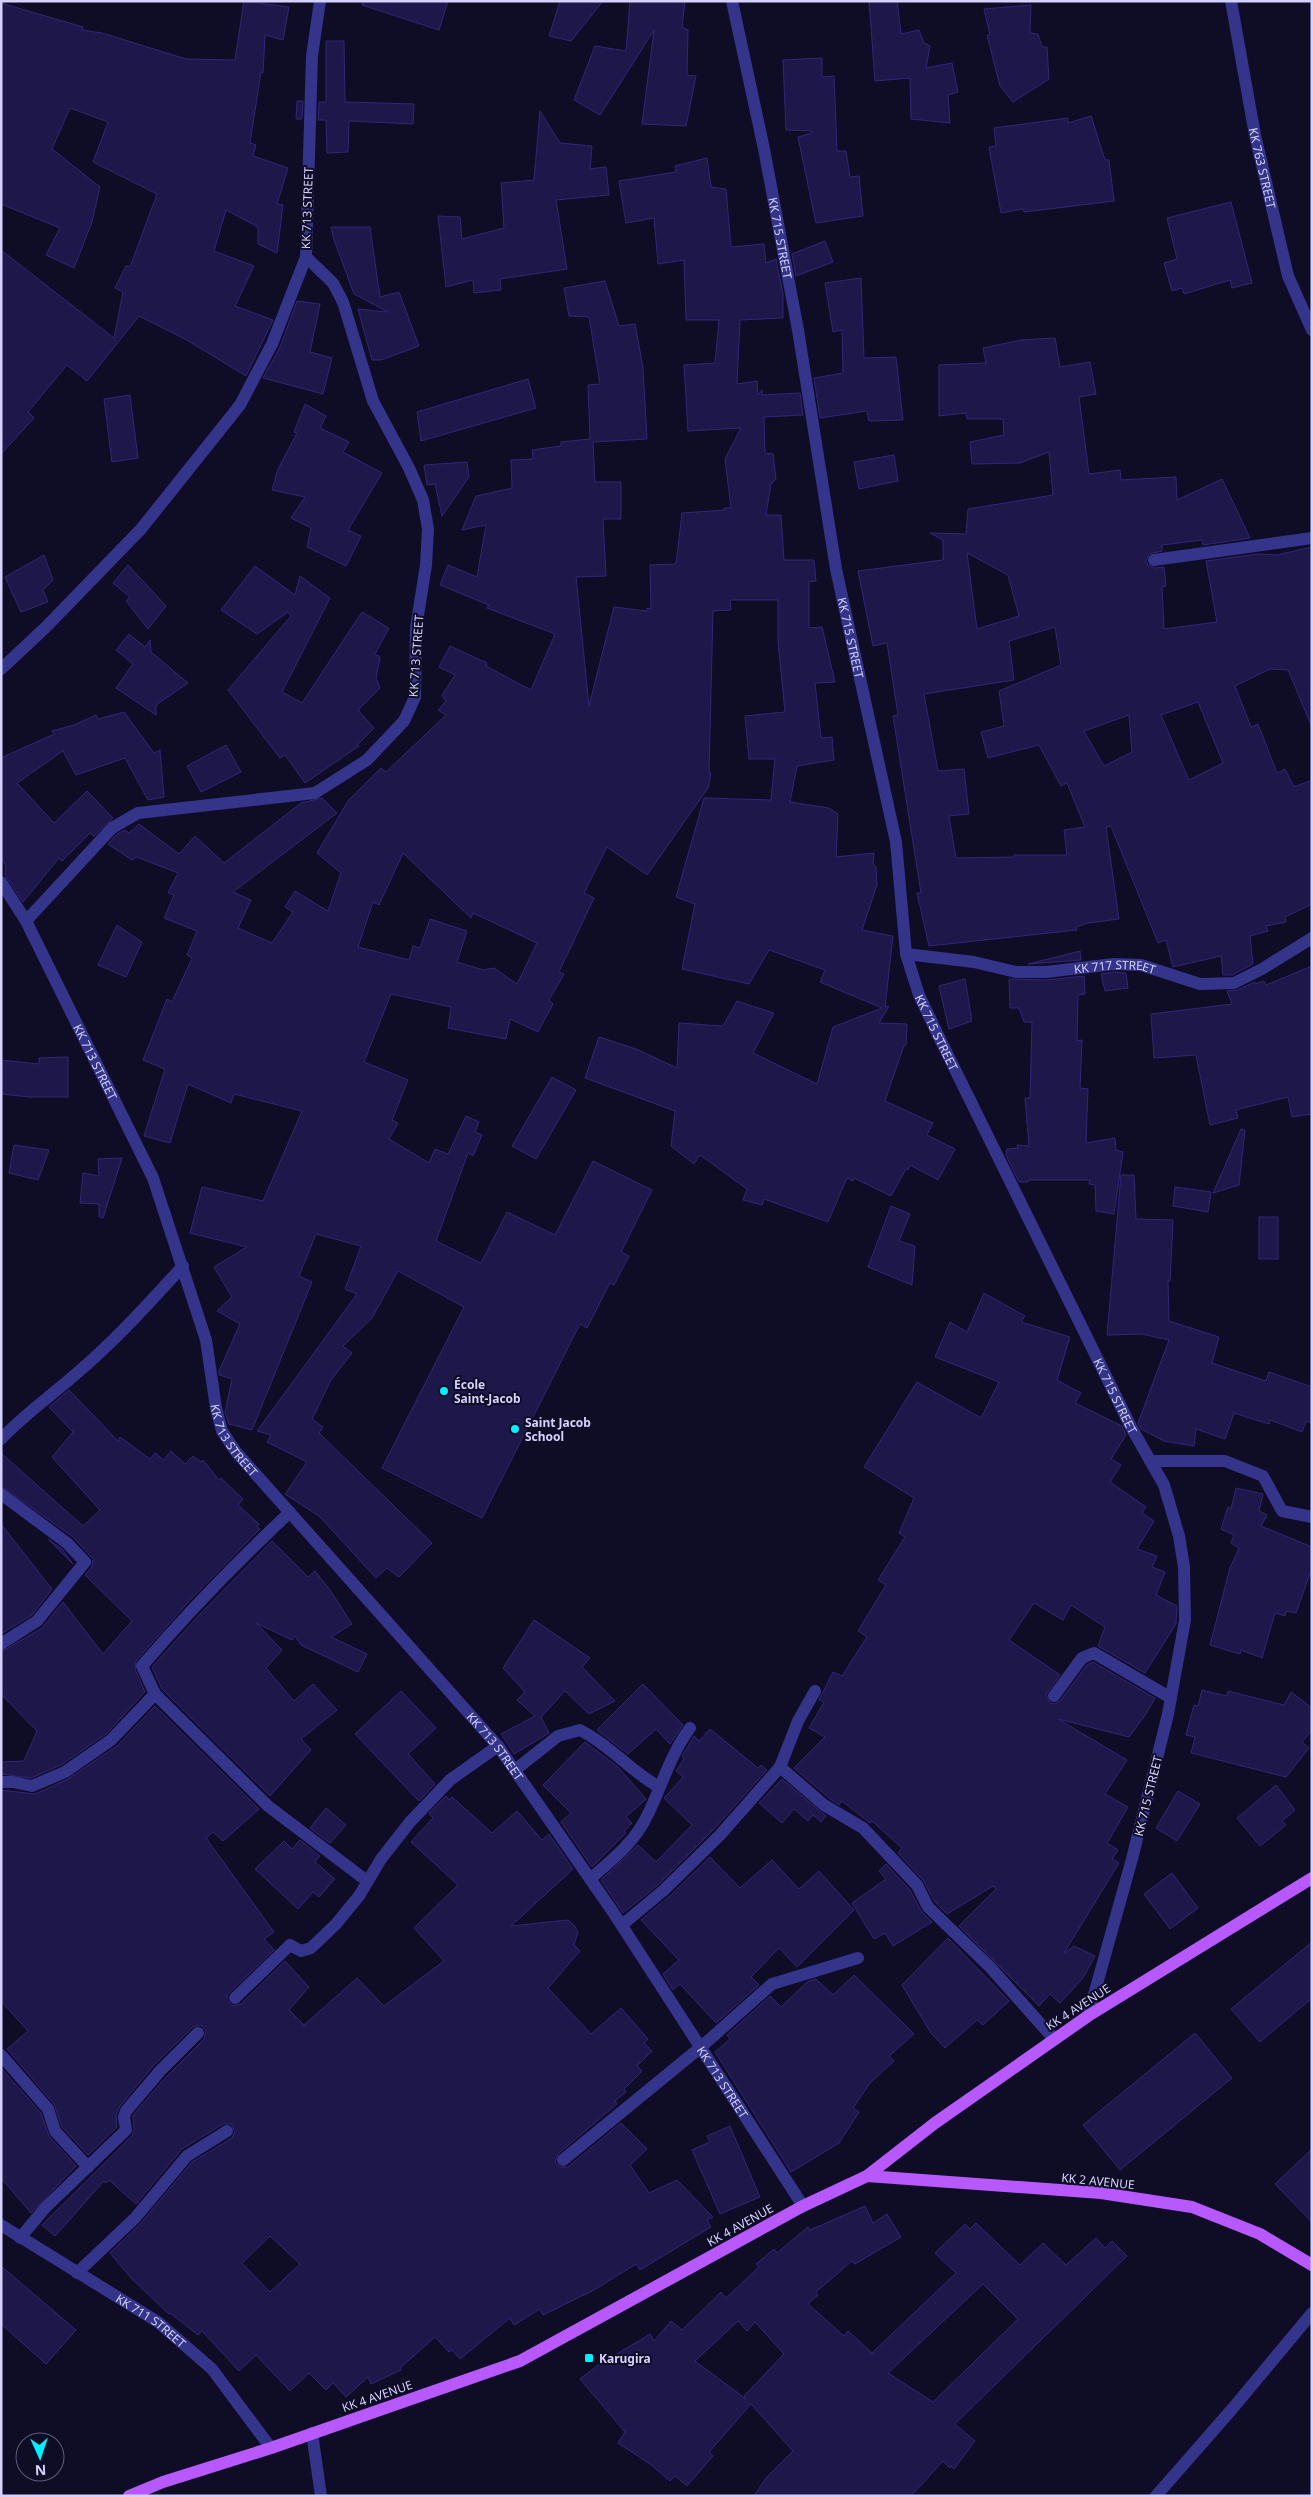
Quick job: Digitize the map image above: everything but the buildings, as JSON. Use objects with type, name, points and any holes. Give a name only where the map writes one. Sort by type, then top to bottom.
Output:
[{"type":"main road","name":"KK 4 AVENUE","points":[[129,2496],[163,2482],[271,2448],[520,2361],[803,2206],[867,2176],[935,2123],[1088,2016],[1312,1878]]},
{"type":"main road","name":"KK 2 AVENUE","points":[[867,2176],[1101,2193],[1192,2207],[1260,2234],[1312,2265]]},
{"type":"street","name":"KK 713 STREET","points":[[320,1],[312,56],[306,257],[333,283],[343,302],[373,401],[409,468],[423,500],[428,530],[426,564],[416,628],[415,698],[404,721],[367,760],[314,793],[138,813],[112,828],[26,921],[153,1178],[206,1340],[216,1408],[222,1431],[236,1452],[498,1746],[622,1925],[803,2206]]},
{"type":"street","name":"KK 715 STREET","points":[[732,1],[764,149],[796,320],[836,569],[896,842],[906,954],[919,994],[938,1035],[1131,1427],[1164,1485],[1179,1536],[1184,1567],[1185,1620],[1171,1698],[1132,1859],[1088,2016]]},
{"type":"street","name":"KK 763 STREET","points":[[1232,1],[1255,135],[1288,276],[1312,330]]},
{"type":"street","points":[[1,669],[46,627],[141,529],[240,405],[272,344],[306,257]]},
{"type":"street","points":[[1154,560],[1312,538]]},
{"type":"street","points":[[1,882],[26,921]]},
{"type":"street","name":"KK 717 STREET","points":[[906,954],[974,962],[1016,972],[1046,972],[1114,964],[1141,965],[1200,984],[1234,983],[1262,969],[1312,938]]},
{"type":"street","points":[[1,1438],[20,1419],[78,1372],[132,1323],[183,1266]]},
{"type":"street","points":[[1150,1461],[1225,1461],[1263,1476],[1282,1511],[1312,1517]]},
{"type":"street","points":[[1,1494],[67,1543],[85,1562],[37,1622],[1,1644]]},
{"type":"street","points":[[290,1512],[226,1572],[142,1666],[155,1694],[268,1806],[366,1881]]},
{"type":"street","points":[[1054,1696],[1082,1658],[1094,1654],[1171,1698]]},
{"type":"street","points":[[622,1925],[664,1890],[720,1835],[780,1767],[798,1721],[815,1691]]},
{"type":"street","points":[[1,1782],[13,1782],[32,1786],[65,1772],[111,1740],[155,1694]]},
{"type":"street","points":[[590,1879],[621,1853],[647,1818],[676,1746],[690,1728]]},
{"type":"street","points":[[515,1770],[558,1736],[580,1730],[594,1737],[641,1778],[659,1788]]},
{"type":"street","points":[[235,1998],[290,1945],[301,1952],[311,1948],[336,1924],[358,1896],[366,1881],[410,1822],[450,1780],[498,1746]]},
{"type":"street","points":[[780,1767],[824,1805],[863,1828],[917,1885],[928,1907],[990,1966],[1054,2039]]},
{"type":"street","points":[[563,2160],[701,2048],[772,1984],[858,1958]]},
{"type":"street","points":[[20,2238],[45,2208],[126,2130],[124,2117],[126,2111],[160,2071],[198,2034]]},
{"type":"street","points":[[1,2055],[48,2109],[55,2131],[88,2168]]},
{"type":"street","points":[[77,2273],[135,2218],[187,2156],[227,2132]]},
{"type":"street","name":"KK 711 STREET","points":[[1,2225],[158,2322],[212,2369],[271,2448]]},
{"type":"street","points":[[1156,2496],[1312,2313]]},
{"type":"street","points":[[312,2433],[321,2496]]},
{"type":"place","name":"École Saint-Jacob","points":[[444,1391]]},
{"type":"place","name":"Saint Jacob School","points":[[515,1429]]},
{"type":"place","name":"Karugira","points":[[589,2358]]}]
